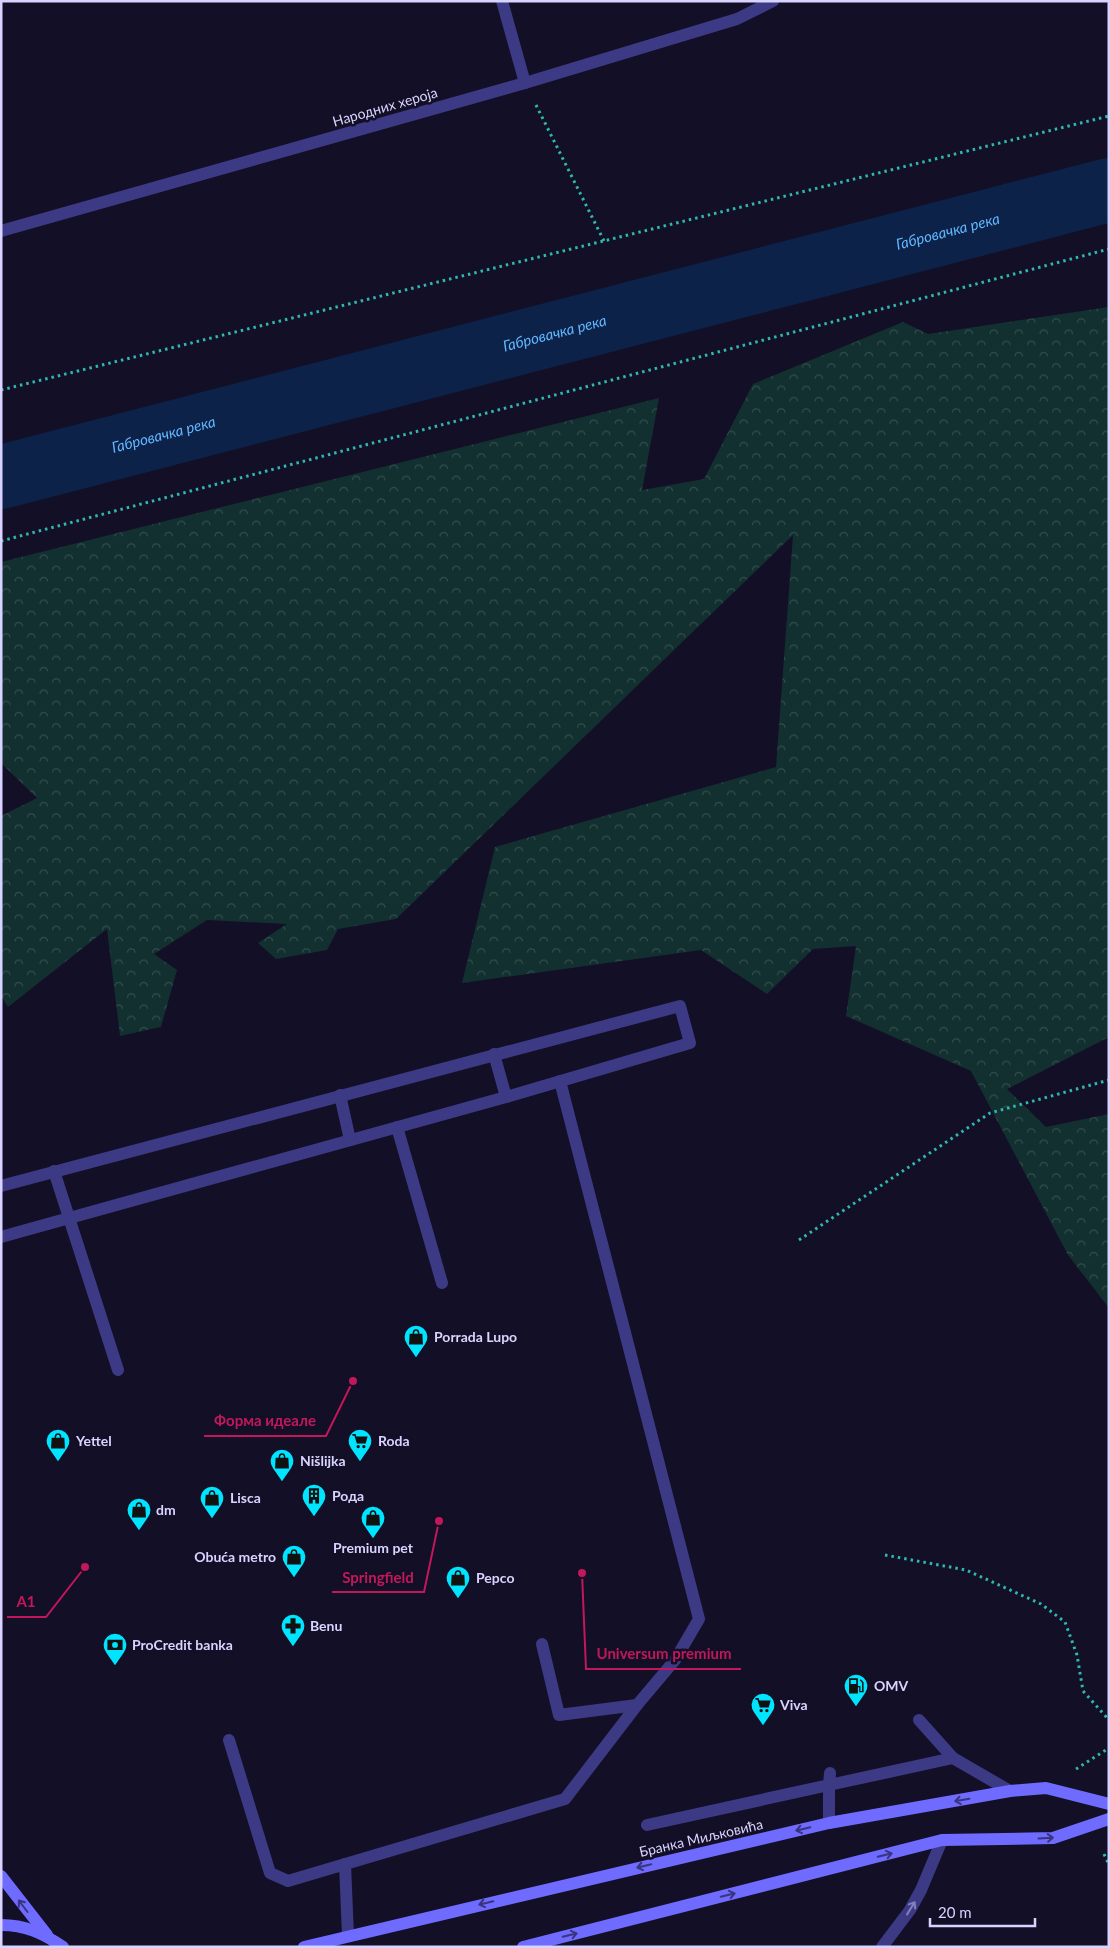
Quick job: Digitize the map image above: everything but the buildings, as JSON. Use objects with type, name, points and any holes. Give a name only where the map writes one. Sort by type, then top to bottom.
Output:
[{"type":"street","points":[[502,1],[525,83]]},
{"type":"street","name":"Народних хероја","points":[[1,231],[525,83],[737,19],[773,1]]},
{"type":"street","points":[[1,1186],[680,1006],[690,1043],[506,1097],[1,1237]]},
{"type":"street","points":[[494,1054],[506,1097]]},
{"type":"street","points":[[229,1740],[270,1873],[288,1881],[565,1799],[637,1705],[675,1660],[699,1619],[560,1081]]},
{"type":"street","points":[[340,1095],[350,1140]]},
{"type":"street","points":[[398,1127],[442,1283]]},
{"type":"street","points":[[54,1171],[118,1370]]},
{"type":"street","points":[[542,1644],[559,1715],[637,1705]]},
{"type":"street","points":[[919,1720],[953,1758],[1010,1791]]},
{"type":"street","points":[[648,1824],[829,1779],[953,1758]]},
{"type":"street","points":[[829,1779],[829,1823]]},
{"type":"street","name":"Бранка Миљковића","points":[[304,1947],[829,1823],[1010,1791],[1046,1788],[1109,1804]]},
{"type":"street","points":[[523,1947],[942,1840],[1053,1838],[1109,1819]]},
{"type":"street","points":[[882,1947],[918,1896],[942,1840]]},
{"type":"street","points":[[345,1864],[348,1936]]},
{"type":"street","points":[[1,1876],[47,1935],[63,1947]]},
{"type":"street","points":[[1,1925],[25,1927],[47,1935]]},
{"type":"path","points":[[525,83],[604,241]]},
{"type":"path","points":[[1,390],[1109,116]]},
{"type":"path","points":[[1,541],[1109,249]]},
{"type":"path","points":[[799,1240],[990,1113],[1109,1080]]},
{"type":"path","points":[[885,1555],[966,1570],[1041,1604],[1065,1622],[1077,1655],[1084,1691],[1109,1720]]},
{"type":"path","points":[[1072,1771],[1109,1748]]},
{"type":"path","points":[[1104,1854],[1109,1865]]},
{"type":"green space","points":[[1109,307],[1109,1037],[1007,1089],[1046,1127],[1109,1114],[1109,1308],[1068,1255],[971,1071],[846,1016],[856,946],[813,949],[767,994],[701,950],[462,983],[495,847],[776,767],[793,535],[396,919],[338,929],[327,950],[276,959],[258,943],[287,924],[207,920],[154,954],[177,970],[161,1027],[120,1036],[107,929],[8,1007],[1,996],[1,816],[37,798],[1,763],[1,562],[659,398],[642,490],[704,479],[753,384],[903,322],[928,334]]},
{"type":"waterway","name":"Габровачка река","points":[[1,477],[1109,190]]},
{"type":"place","name":"Porrada Lupo","points":[[416,1358]]},
{"type":"place","name":"Форма идеале","points":[[353,1381]]},
{"type":"place","name":"Yettel","points":[[58,1462]]},
{"type":"place","name":"Roda","points":[[360,1462]]},
{"type":"place","name":"Nišlijka","points":[[282,1482]]},
{"type":"place","name":"Рода","points":[[314,1517]]},
{"type":"place","name":"Lisca","points":[[212,1519]]},
{"type":"place","name":"Springfield","points":[[439,1521]]},
{"type":"place","name":"dm","points":[[139,1531]]},
{"type":"place","name":"Premium pet","points":[[373,1539]]},
{"type":"place","name":"A1","points":[[85,1567]]},
{"type":"place","name":"Universum premium","points":[[582,1573]]},
{"type":"place","name":"Obuća metro","points":[[294,1578]]},
{"type":"place","name":"Pepco","points":[[458,1599]]},
{"type":"place","name":"Benu","points":[[293,1647]]},
{"type":"place","name":"ProCredit banka","points":[[115,1666]]},
{"type":"place","name":"OMV","points":[[856,1707]]},
{"type":"place","name":"Viva","points":[[763,1726]]}]
